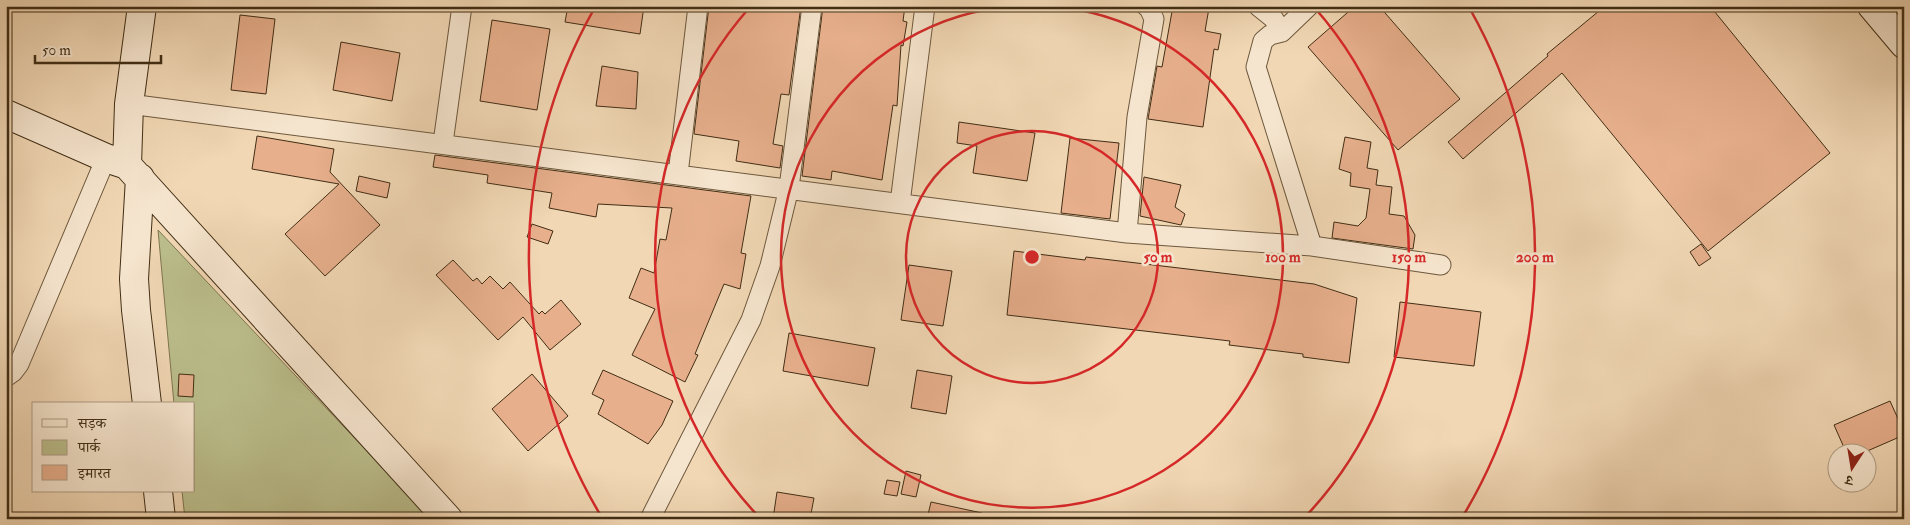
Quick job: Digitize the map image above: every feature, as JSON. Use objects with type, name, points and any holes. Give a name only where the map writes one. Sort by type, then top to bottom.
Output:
[{"type":"street","points":[[142,6],[129,104],[124,167],[136,310],[147,402]]},
{"type":"street","points":[[443,143],[462,6]]},
{"type":"street","points":[[678,174],[698,6]]},
{"type":"street","points":[[650,519],[751,320],[770,266],[789,188],[812,6]]},
{"type":"street","points":[[900,203],[925,6]]},
{"type":"street","points":[[1128,233],[1137,117],[1154,20],[1149,8],[1146,6]]},
{"type":"street","points":[[1258,6],[1273,18],[1282,32]]},
{"type":"street","points":[[1309,6],[1282,32],[1270,35],[1262,41],[1256,66],[1312,246]]},
{"type":"street","points":[[1872,6],[1904,44]]},
{"type":"street","points":[[129,104],[443,143],[1128,233],[1312,246],[1441,265]]},
{"type":"street","points":[[6,114],[124,167],[448,519]]},
{"type":"street","points":[[6,377],[19,364],[124,167]]},
{"type":"street","points":[[158,492],[161,519]]},
{"type":"green space","points":[[158,230],[431,519],[185,519],[182,492],[195,492],[195,402],[174,402]]},
{"type":"building","points":[[568,6],[644,6],[640,34],[565,22]]},
{"type":"building","points":[[709,6],[801,6],[789,95],[781,94],[773,144],[783,146],[780,168],[736,161],[739,141],[694,134]]},
{"type":"building","points":[[823,6],[905,6],[903,21],[907,22],[903,46],[901,45],[897,106],[893,105],[882,180],[832,171],[831,180],[802,176]]},
{"type":"building","points":[[1173,6],[1209,8],[1205,31],[1221,34],[1218,50],[1214,49],[1203,127],[1148,119],[1157,66],[1162,67]]},
{"type":"building","points":[[1355,6],[1379,6],[1460,99],[1398,150],[1308,47]]},
{"type":"building","points":[[1605,6],[1710,6],[1830,153],[1708,251],[1562,73],[1463,159],[1448,142],[1548,56],[1547,54]]},
{"type":"building","points":[[240,15],[275,19],[266,94],[231,90]]},
{"type":"building","points":[[492,20],[550,29],[537,110],[480,101]]},
{"type":"building","points":[[341,42],[400,53],[392,101],[333,90]]},
{"type":"building","points":[[602,66],[638,72],[636,109],[596,106]]},
{"type":"building","points":[[959,122],[1035,133],[1027,181],[973,173],[977,146],[957,143]]},
{"type":"building","points":[[257,136],[334,149],[330,172],[380,225],[325,276],[285,234],[339,184],[252,169]]},
{"type":"building","points":[[1345,137],[1371,142],[1367,168],[1378,170],[1376,185],[1392,187],[1389,214],[1404,216],[1415,235],[1413,249],[1332,238],[1334,222],[1358,226],[1366,218],[1370,189],[1350,186],[1351,173],[1339,169]]},
{"type":"building","points":[[1070,138],[1119,143],[1110,219],[1061,213]]},
{"type":"building","points":[[435,155],[751,196],[741,253],[746,254],[740,289],[724,284],[695,354],[698,355],[685,382],[632,355],[655,309],[629,298],[641,268],[654,273],[660,239],[666,240],[672,208],[598,204],[596,217],[549,208],[552,193],[487,183],[488,175],[433,167]]},
{"type":"building","points":[[359,176],[390,183],[387,198],[356,191]]},
{"type":"building","points":[[1144,177],[1181,185],[1175,207],[1185,214],[1181,225],[1140,216]]},
{"type":"building","points":[[532,224],[553,231],[548,244],[527,237]]},
{"type":"building","points":[[1701,244],[1711,258],[1699,266],[1690,252]]},
{"type":"building","points":[[1014,251],[1085,260],[1086,257],[1314,284],[1357,298],[1349,363],[1303,357],[1303,354],[1229,345],[1230,341],[1007,315]]},
{"type":"building","points":[[453,260],[473,281],[477,278],[482,284],[490,276],[503,289],[510,282],[539,314],[542,311],[545,314],[561,300],[581,324],[550,350],[523,317],[498,340],[436,275]]},
{"type":"building","points":[[909,265],[952,271],[943,326],[901,320]]},
{"type":"building","points":[[1400,302],[1481,312],[1474,366],[1394,357]]},
{"type":"building","points":[[789,333],[875,348],[868,386],[783,371]]},
{"type":"building","points":[[603,370],[673,401],[662,425],[648,444],[598,414],[604,400],[592,394]]},
{"type":"building","points":[[917,370],[952,376],[946,414],[911,408]]},
{"type":"building","points":[[179,374],[194,375],[193,397],[178,396]]},
{"type":"building","points":[[532,374],[568,416],[528,451],[492,409]]},
{"type":"building","points":[[1890,401],[1904,435],[1878,446],[1878,442],[1842,442],[1834,425]]},
{"type":"building","points":[[906,471],[921,475],[916,497],[901,494]]},
{"type":"building","points":[[887,480],[900,482],[897,496],[884,494]]},
{"type":"building","points":[[777,492],[814,498],[810,519],[773,519]]},
{"type":"building","points":[[931,502],[982,513],[982,519],[927,519]]}]
